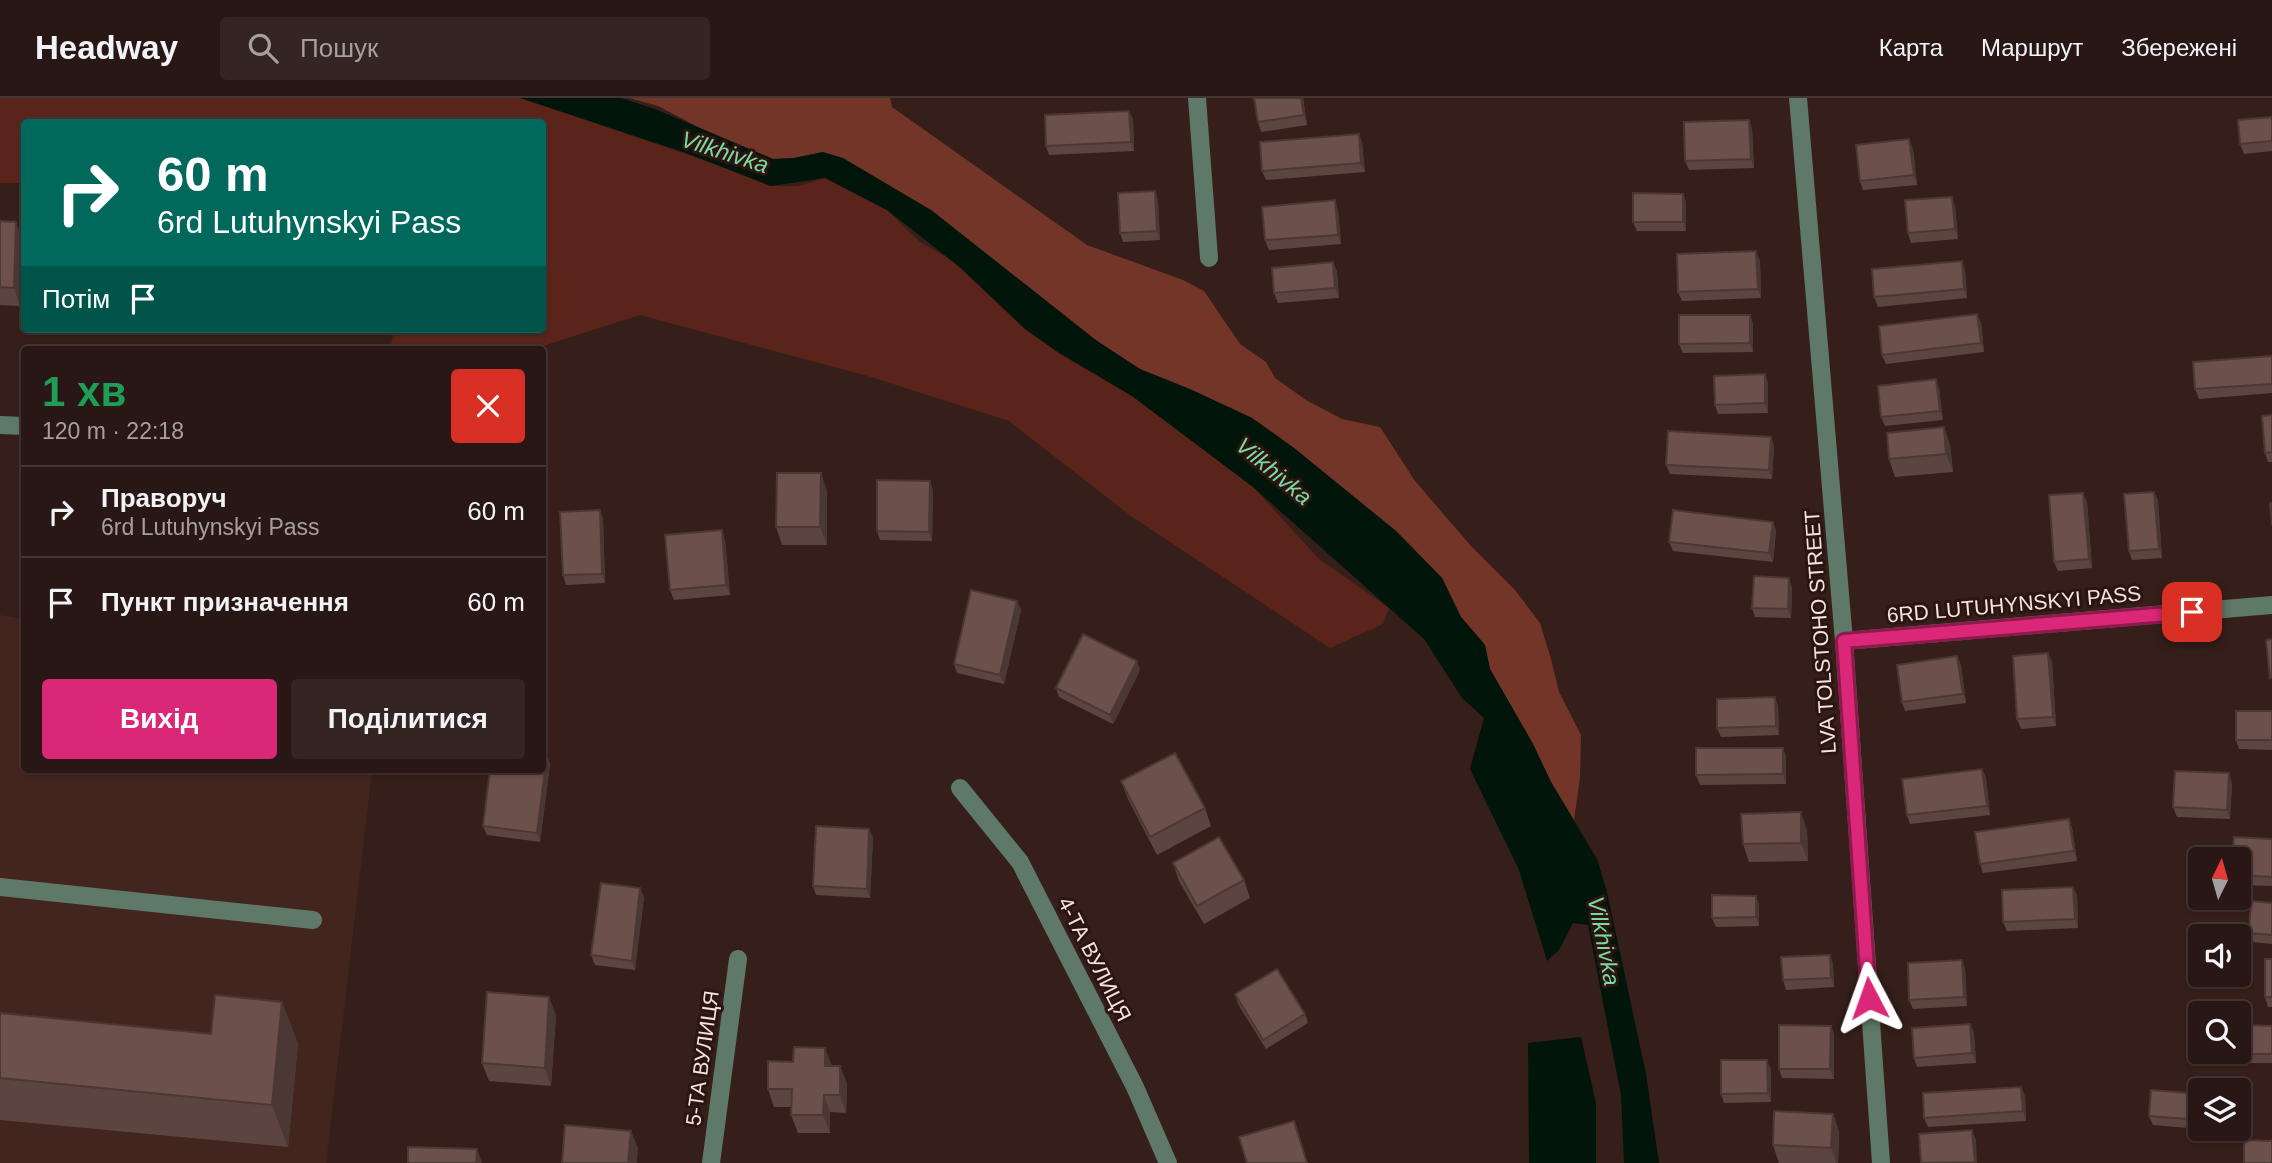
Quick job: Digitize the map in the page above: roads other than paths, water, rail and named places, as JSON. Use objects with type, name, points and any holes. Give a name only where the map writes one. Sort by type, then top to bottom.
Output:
[{"type":"street","points":[[1197,98],[1209,258]]},
{"type":"street","name":"LVA TOLSTOHO STREET","points":[[1798,98],[1844,641],[1881,1163]]},
{"type":"street","points":[[0,425],[21,426]]},
{"type":"street","name":"6RD LUTUHYNSKYI PASS","points":[[1844,641],[2272,605]]},
{"type":"street","name":"4-ТА ВУЛИЦЯ","points":[[960,788],[1020,862],[1135,1087],[1168,1163]]},
{"type":"street","points":[[0,887],[313,920]]},
{"type":"street","name":"5-ТА ВУЛИЦЯ","points":[[710,1163],[738,959]]},
{"type":"water","name":"Vilkhivka","points":[[520,98],[621,98],[655,109],[773,159],[823,152],[843,158],[931,210],[1097,341],[1140,369],[1252,418],[1294,448],[1396,531],[1442,578],[1461,617],[1485,645],[1490,669],[1533,744],[1551,782],[1597,859],[1607,892],[1646,1074],[1659,1163],[1624,1163],[1621,1095],[1588,925],[1573,923],[1559,950],[1547,961],[1519,870],[1470,769],[1484,718],[1462,698],[1424,639],[1253,487],[1132,396],[1059,353],[1025,329],[961,268],[887,210],[825,178],[771,186],[686,153]]},
{"type":"water","points":[[1581,1037],[1596,1103],[1596,1163],[1529,1163],[1528,1043]]}]
